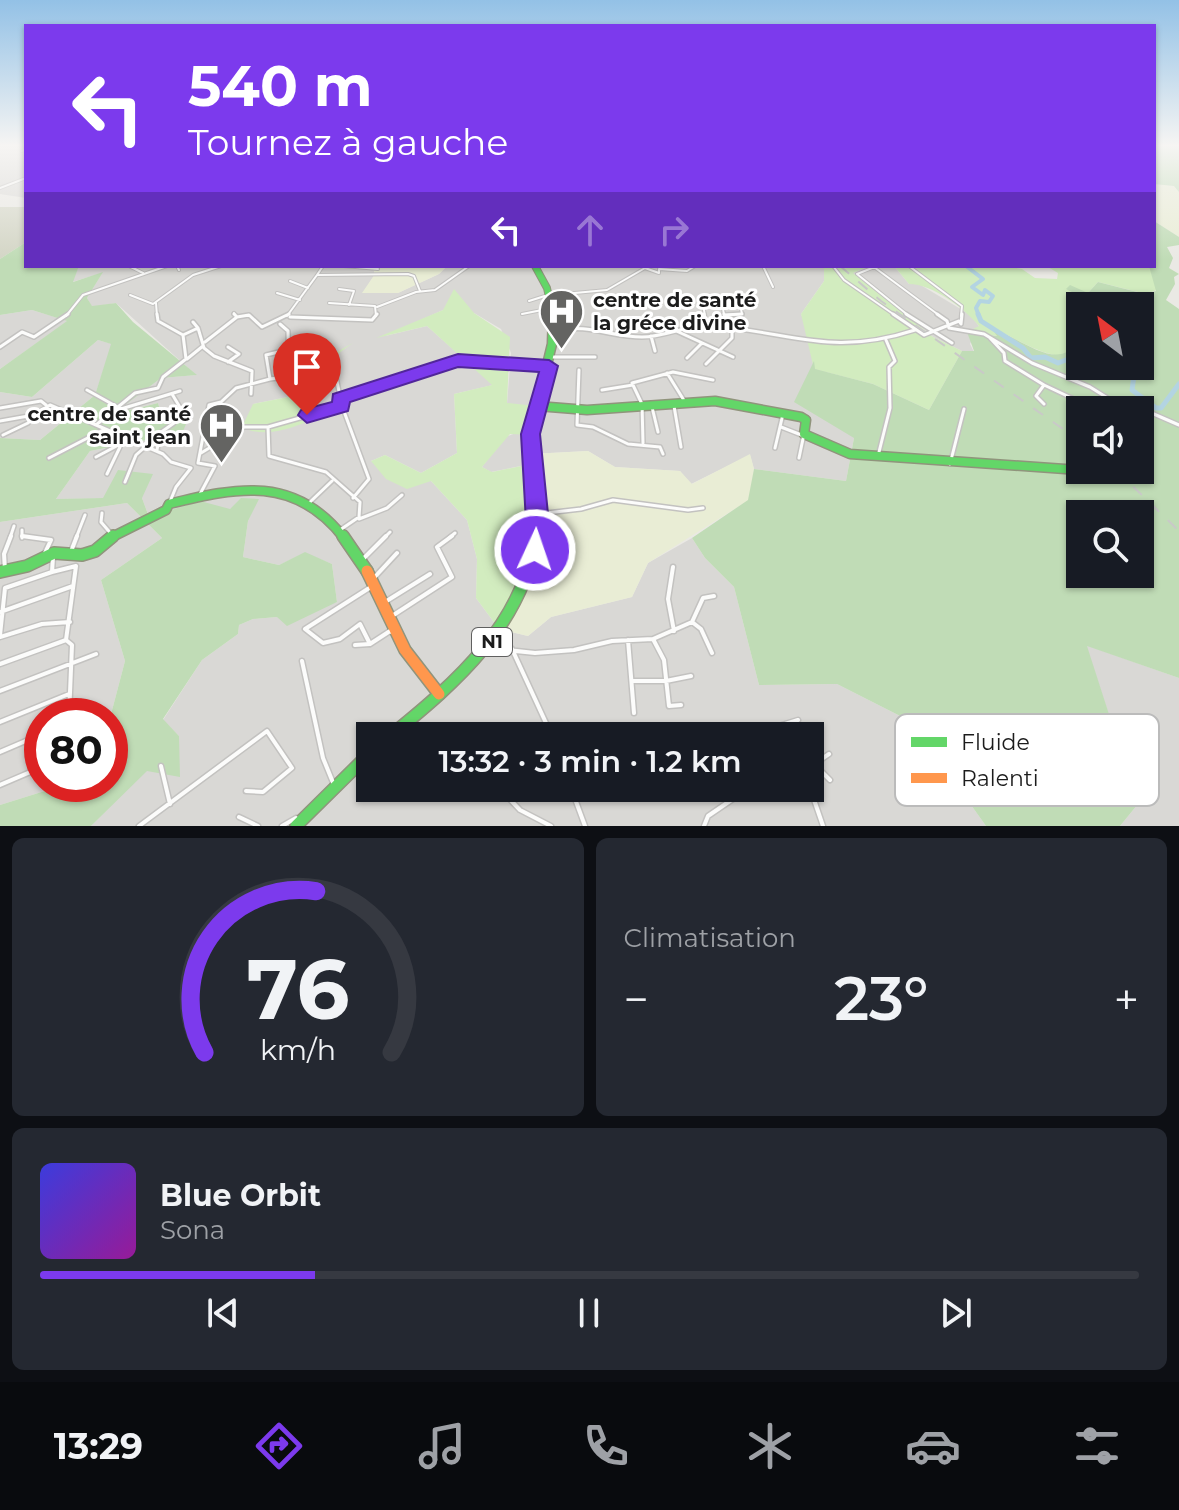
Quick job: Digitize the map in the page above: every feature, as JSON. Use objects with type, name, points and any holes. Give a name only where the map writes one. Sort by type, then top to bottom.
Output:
[{"type":"main road","name":"N1","points":[[407,722],[440,695],[487,648],[515,608],[527,582],[535,550],[538,514],[530,456],[536,406],[551,362],[557,330],[552,294],[536,268]]},
{"type":"main road","points":[[536,406],[577,409],[652,407],[673,402],[715,401],[806,420],[804,435],[850,454],[950,464],[1066,469]]},
{"type":"main road","points":[[2,571],[54,553],[95,551],[113,536],[166,510],[169,504],[199,496],[264,491],[309,503],[362,560],[392,616],[409,657],[440,695]]},
{"type":"main road","points":[[296,826],[356,765]]},
{"type":"street","points":[[133,268],[143,273]]},
{"type":"street","points":[[103,295],[143,273],[160,268]]},
{"type":"street","points":[[156,303],[207,268]]},
{"type":"street","points":[[290,317],[322,268]]},
{"type":"street","points":[[379,268],[382,274]]},
{"type":"street","points":[[329,303],[377,307],[420,291],[435,290],[466,268]]},
{"type":"street","points":[[529,301],[579,290],[604,291],[645,268],[659,273],[659,269],[687,271],[692,268]]},
{"type":"street","points":[[764,268],[773,287]]},
{"type":"street","points":[[835,268],[844,280],[926,336],[949,328],[990,338],[1032,363],[1090,387],[1114,402],[1140,408],[1179,425]]},
{"type":"street","points":[[871,268],[857,274],[952,343]]},
{"type":"street","points":[[879,268],[947,321],[949,328]]},
{"type":"street","points":[[912,268],[962,306],[962,323],[952,323],[949,328]]},
{"type":"street","points":[[317,275],[414,276],[420,291]]},
{"type":"street","points":[[290,281],[308,288]]},
{"type":"street","points":[[339,289],[354,291],[349,305]]},
{"type":"street","points":[[0,347],[22,332],[39,335],[75,307],[82,295],[109,290]]},
{"type":"street","points":[[277,293],[300,300]]},
{"type":"street","points":[[130,295],[156,303]]},
{"type":"street","points":[[702,298],[706,326]]},
{"type":"street","points":[[156,303],[158,321],[183,335]]},
{"type":"street","points":[[725,315],[742,314],[740,304]]},
{"type":"street","points":[[96,425],[135,393],[158,388],[163,377],[237,317],[249,315],[262,327],[290,317],[375,320],[377,307]]},
{"type":"street","points":[[522,314],[555,308]]},
{"type":"street","points":[[706,364],[732,338],[723,308]]},
{"type":"street","points":[[234,313],[237,317]]},
{"type":"street","points":[[193,322],[214,356],[252,371],[251,394]]},
{"type":"street","points":[[279,323],[288,331],[289,375]]},
{"type":"street","points":[[557,330],[571,328],[651,336],[672,329],[706,326],[838,348],[886,340],[915,330]]},
{"type":"street","points":[[183,335],[198,328]]},
{"type":"street","points":[[672,329],[733,357]]},
{"type":"street","points":[[183,335],[186,359]]},
{"type":"street","points":[[651,336],[655,351]]},
{"type":"street","points":[[990,338],[1004,353],[1005,361],[1067,396]]},
{"type":"street","points":[[878,456],[890,408],[889,367],[895,361],[886,340]]},
{"type":"street","points":[[687,358],[701,344]]},
{"type":"street","points":[[228,347],[239,354],[228,362]]},
{"type":"street","points":[[270,379],[266,355],[287,350]]},
{"type":"street","points":[[340,399],[458,361],[551,362],[595,357]]},
{"type":"street","points":[[579,370],[577,425],[593,427],[628,444],[660,447],[663,454]]},
{"type":"street","points":[[335,372],[352,440],[369,479],[353,498]]},
{"type":"street","points":[[602,390],[633,385],[667,373],[688,372],[713,380]]},
{"type":"street","points":[[667,373],[685,402]]},
{"type":"street","points":[[199,496],[215,466],[198,463],[201,453],[199,444],[209,405],[222,401],[232,390],[252,383],[301,375]]},
{"type":"street","points":[[633,385],[642,407],[643,443]]},
{"type":"street","points":[[1044,385],[1036,396],[1044,404]]},
{"type":"street","points":[[87,390],[118,408],[180,391]]},
{"type":"street","points":[[157,451],[160,433],[174,423],[181,409],[172,394]]},
{"type":"street","points":[[0,408],[41,401],[47,406],[64,409],[126,441],[157,451],[171,462],[191,468],[176,487],[169,504]]},
{"type":"street","points":[[673,402],[681,447]]},
{"type":"street","points":[[3,435],[28,423],[47,406]]},
{"type":"street","points":[[201,453],[243,428],[268,427],[342,406]]},
{"type":"street","points":[[652,407],[658,432]]},
{"type":"street","points":[[950,464],[964,409]]},
{"type":"street","points":[[0,421],[36,414]]},
{"type":"street","points":[[775,448],[783,414]]},
{"type":"street","points":[[268,427],[269,456],[326,472],[362,509],[356,520]]},
{"type":"street","points":[[781,427],[804,435],[799,458]]},
{"type":"street","points":[[49,458],[105,429]]},
{"type":"street","points":[[107,474],[126,441]]},
{"type":"street","points":[[96,457],[120,447]]},
{"type":"street","points":[[125,482],[136,455],[145,447]]},
{"type":"street","points":[[309,503],[333,481]]},
{"type":"street","points":[[337,532],[356,520],[387,508],[402,495]]},
{"type":"street","points":[[538,514],[581,509],[613,500],[688,510],[703,508]]},
{"type":"street","points":[[102,513],[101,522],[113,536]]},
{"type":"street","points":[[70,554],[85,515]]},
{"type":"street","points":[[2,571],[4,554],[14,526]]},
{"type":"street","points":[[22,530],[22,538],[51,540],[42,558]]},
{"type":"street","points":[[362,560],[390,532]]},
{"type":"street","points":[[392,616],[452,577],[437,547],[455,533]]},
{"type":"street","points":[[52,572],[54,553]]},
{"type":"street","points":[[370,644],[360,624],[340,639],[323,643],[305,629],[374,582],[397,553]]},
{"type":"street","points":[[66,640],[70,622],[76,566],[5,588],[0,636],[42,624],[70,622]]},
{"type":"street","points":[[673,567],[668,590],[674,631]]},
{"type":"street","points":[[385,602],[430,574]]},
{"type":"street","points":[[1,611],[73,586]]},
{"type":"street","points":[[487,648],[560,651],[653,639],[692,622],[703,598],[714,596]]},
{"type":"street","points":[[692,622],[701,629],[712,653]]},
{"type":"street","points":[[355,645],[370,644],[390,631],[400,635]]},
{"type":"street","points":[[653,639],[664,660],[669,706],[681,705]]},
{"type":"street","points":[[0,664],[66,640]]},
{"type":"street","points":[[66,640],[72,645],[69,698]]},
{"type":"street","points":[[628,640],[634,713]]},
{"type":"street","points":[[512,649],[546,722]]},
{"type":"street","points":[[0,691],[96,654]]},
{"type":"street","points":[[302,661],[323,758],[334,785]]},
{"type":"street","points":[[631,681],[666,681],[691,676]]},
{"type":"street","points":[[0,722],[69,694]]},
{"type":"street","points":[[792,722],[798,720]]},
{"type":"street","points":[[139,826],[235,758],[267,731],[292,768],[263,792],[246,791]]},
{"type":"street","points":[[0,752],[24,742]]},
{"type":"street","points":[[824,757],[829,754]]},
{"type":"street","points":[[161,766],[170,804]]},
{"type":"street","points":[[0,785],[24,775]]},
{"type":"street","points":[[824,775],[830,780]]},
{"type":"street","points":[[512,802],[520,810],[551,826]]},
{"type":"street","points":[[576,802],[585,826]]},
{"type":"street","points":[[704,826],[708,816],[728,802]]},
{"type":"street","points":[[815,802],[823,826]]},
{"type":"street","points":[[282,826],[305,814]]},
{"type":"street","points":[[239,817],[258,826]]},
{"type":"shaded area","points":[[0,184],[24,184],[24,198],[0,194]]},
{"type":"shaded area","points":[[1156,184],[1174,186],[1179,192],[1179,237],[1156,222]]},
{"type":"shaded area","points":[[0,207],[24,207],[24,243],[0,259]]},
{"type":"shaded area","points":[[78,268],[373,268],[375,274],[363,293],[398,293],[439,274],[445,268],[824,268],[824,281],[801,314],[854,438],[846,481],[754,469],[750,455],[691,484],[680,471],[615,467],[588,451],[531,454],[531,464],[491,472],[482,467],[505,437],[516,433],[535,406],[507,404],[511,353],[501,329],[474,313],[443,310],[385,336],[427,326],[493,385],[454,394],[457,453],[421,473],[385,455],[371,461],[431,481],[467,520],[477,559],[476,598],[499,629],[528,636],[551,617],[632,597],[648,563],[692,538],[705,558],[734,587],[759,685],[837,684],[896,714],[895,806],[972,806],[986,826],[91,826],[114,802],[128,802],[128,788],[179,736],[163,720],[202,660],[238,634],[239,625],[253,619],[277,617],[337,602],[332,564],[305,553],[279,565],[243,557],[248,521],[258,499],[230,509],[149,517],[142,498],[56,499],[90,451],[147,440],[180,439],[189,414],[161,413],[158,403],[130,410],[124,405],[161,378],[196,375],[116,303],[92,307],[87,298],[102,273],[72,282]],"holes":[[[339,351],[328,359],[319,379],[314,418],[253,404],[288,397],[311,386],[326,358]]]},
{"type":"shaded area","points":[[373,268],[445,268],[439,274],[398,293],[362,293],[375,274]]},
{"type":"shaded area","points":[[864,268],[896,268],[909,284],[919,284],[969,314],[979,326],[970,344],[974,352],[962,351],[933,337],[852,273]]},
{"type":"shaded area","points":[[32,310],[68,321],[0,369],[0,315]]},
{"type":"shaded area","points":[[98,340],[112,344],[95,395],[40,440],[0,438],[0,392],[32,397]]},
{"type":"shaded area","points":[[588,451],[615,467],[680,471],[692,484],[750,454],[754,469],[749,500],[648,563],[632,597],[551,617],[528,636],[499,629],[530,454]]},
{"type":"shaded area","points":[[127,503],[162,538],[101,580],[125,661],[115,698],[24,698],[24,797],[0,805],[0,522]]},
{"type":"shaded area","points":[[1086,645],[1179,678],[1179,826],[1120,826],[1136,806],[1159,806],[1159,714],[1109,714]]},
{"type":"green space","points":[[1156,184],[1179,184],[1179,192],[1174,186]]},
{"type":"green space","points":[[1156,222],[1179,237],[1179,245],[1167,247],[1173,258],[1169,268],[1179,274],[1174,277],[1175,284],[1166,300],[1179,309],[1179,678],[1087,646],[1109,714],[896,714],[837,684],[759,685],[734,587],[705,558],[692,538],[748,500],[754,469],[846,481],[854,438],[794,402],[814,361],[815,369],[873,384],[929,410],[962,351],[974,351],[967,332],[997,336],[993,330],[1039,351],[1050,354],[1066,352],[1066,380],[1154,380],[1152,292],[1156,291],[1150,268],[1156,268]]},
{"type":"green space","points":[[24,243],[24,268],[78,268],[73,282],[103,272],[87,298],[92,306],[116,303],[133,322],[197,375],[161,378],[125,405],[130,410],[158,403],[161,413],[190,414],[180,439],[147,440],[90,451],[56,499],[103,498],[118,470],[153,474],[142,498],[149,517],[200,501],[230,509],[241,498],[259,499],[248,521],[243,557],[279,565],[305,552],[332,564],[337,602],[287,626],[277,617],[253,619],[239,625],[238,634],[202,660],[163,719],[179,736],[180,777],[147,771],[128,790],[128,698],[115,698],[125,661],[101,580],[162,538],[127,503],[0,522],[0,438],[40,440],[95,395],[111,344],[98,340],[32,397],[0,392],[0,369],[67,321],[32,310],[0,315],[0,259]]},
{"type":"green space","points":[[824,268],[864,268],[853,273],[933,337],[962,351],[929,410],[873,384],[814,369],[801,314],[824,281]]},
{"type":"green space","points":[[896,268],[1016,268],[1035,278],[1057,279],[1058,273],[1050,268],[1152,268],[1157,290],[1138,292],[1098,282],[1089,292],[1066,292],[1066,354],[1054,355],[995,330],[999,336],[967,332],[979,326],[947,298],[909,284]]},
{"type":"green space","points":[[1098,282],[1137,292],[1089,292]]},
{"type":"green space","points":[[1070,285],[1086,292],[1066,289]]},
{"type":"green space","points":[[454,289],[474,313],[510,337],[507,403],[536,406],[531,435],[510,434],[482,467],[492,472],[531,464],[534,548],[499,629],[476,598],[477,559],[467,520],[431,481],[407,489],[386,479],[371,461],[385,455],[421,473],[457,453],[454,394],[492,385],[427,326],[376,338],[443,310]]},
{"type":"green space","points":[[353,343],[333,359],[322,374],[315,418],[269,432],[242,427],[253,404],[288,397],[311,386],[326,358]]},
{"type":"green space","points":[[24,797],[24,802],[115,802],[91,826],[0,826],[0,805]]},
{"type":"green space","points":[[972,806],[1136,806],[1120,826],[986,826]]},
{"type":"waterway","points":[[969,268],[983,279],[972,287],[983,295],[985,290],[993,296],[989,302],[980,301],[976,308],[979,316]]},
{"type":"waterway","points":[[978,314],[981,321],[1023,348],[1031,358],[1045,357],[1058,363],[1066,360]]},
{"type":"waterway","points":[[1133,380],[1132,390],[1156,408],[1161,408],[1179,384]]},
{"type":"railway","points":[[842,268],[881,301],[1066,431]]},
{"type":"railway","points":[[1130,484],[1179,531]]},
{"type":"traffic: fast","points":[[407,722],[464,672],[486,648],[521,594],[532,564],[538,517],[530,436],[554,326],[547,288],[536,268]]},
{"type":"traffic: fast","points":[[537,406],[587,410],[715,401],[801,417],[806,420],[804,434],[850,454],[1066,469]]},
{"type":"traffic: fast","points":[[0,572],[27,566],[54,553],[82,555],[95,551],[118,531],[166,510],[169,504],[238,491],[273,492],[306,501],[323,513],[367,571]]},
{"type":"traffic: fast","points":[[296,826],[356,767]]},
{"type":"traffic: slow","points":[[367,571],[405,650],[439,694]]},
{"type":"place","name":"centre de santé la gréce divine","points":[[562,350]]},
{"type":"place","name":"centre de santé saint jean","points":[[222,465]]},
{"type":"route","points":[[307,415],[342,406],[340,399],[361,390],[458,361],[549,366],[530,434],[538,514],[535,550]]}]
